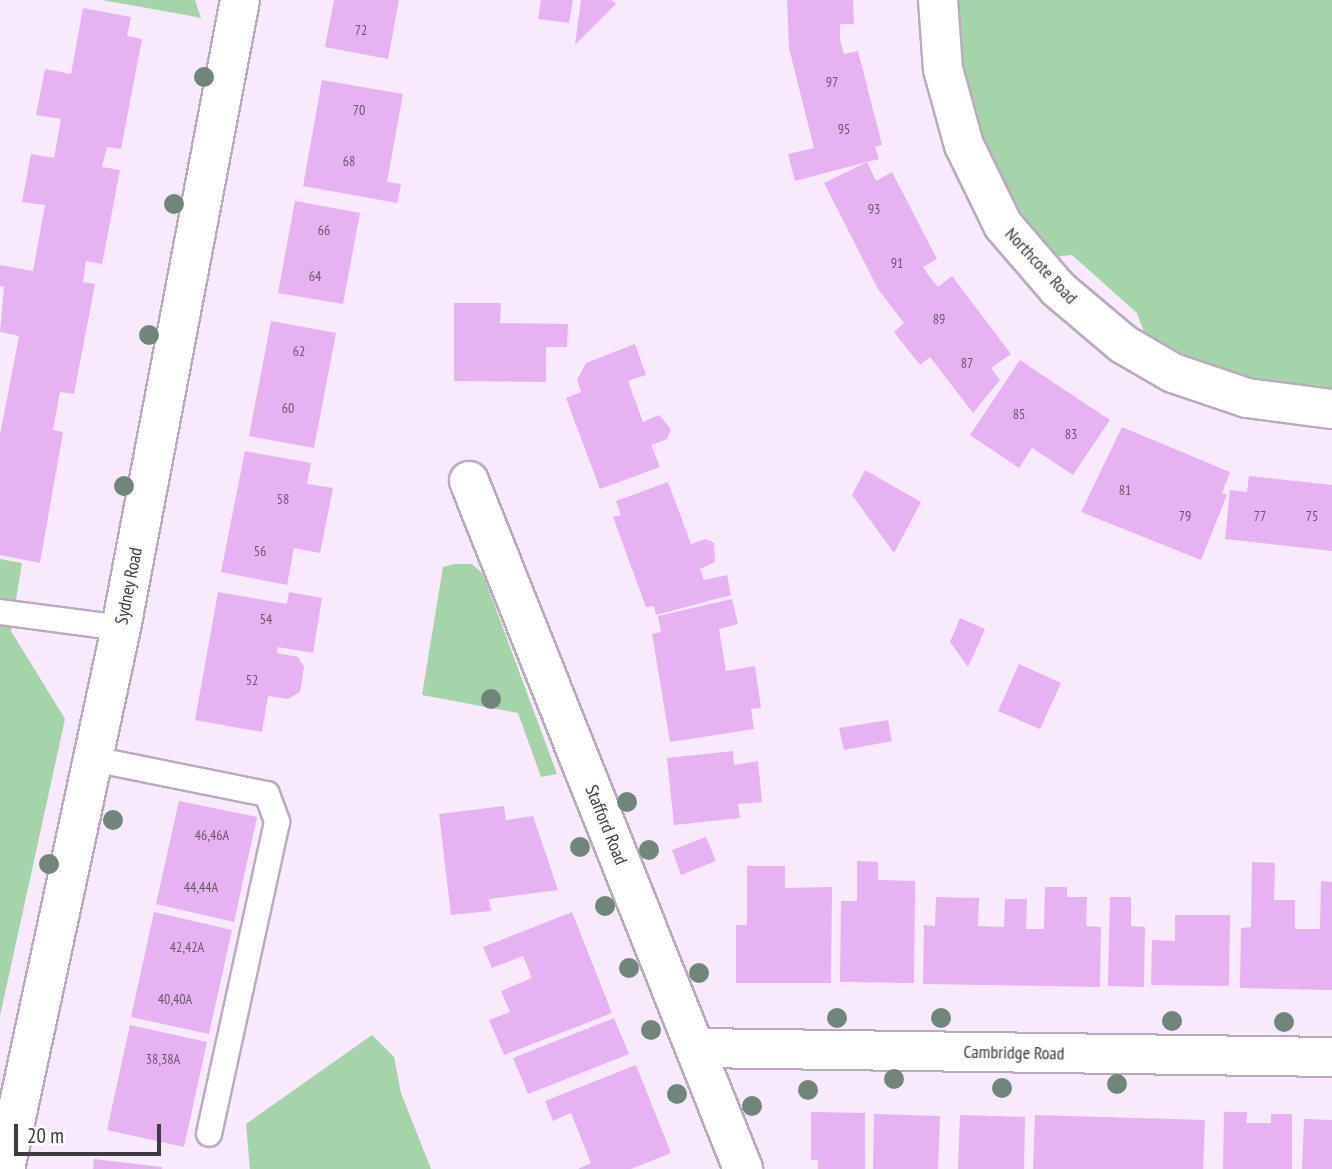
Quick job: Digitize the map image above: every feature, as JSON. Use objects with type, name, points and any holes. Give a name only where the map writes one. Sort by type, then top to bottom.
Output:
[{"type":"street","name":"Sydney Road","points":[[5,1169],[121,628],[240,0]]},
{"type":"street","name":"Northcote Road","points":[[938,0],[943,69],[964,145],[1003,225],[1058,289],[1123,344],[1173,373],[1247,398],[1332,409]]},
{"type":"street","name":"Stafford Road","points":[[468,481],[743,1169]]},
{"type":"street","name":"Cambridge Road","points":[[696,1048],[1332,1057]]},
{"type":"lane","points":[[0,612],[121,628]]},
{"type":"lane","points":[[93,759],[267,794],[277,822],[209,1133]]},
{"type":"green space","points":[[102,0],[195,0],[201,18],[186,15]]},
{"type":"green space","points":[[957,0],[1332,0],[1332,390],[1302,391],[1211,367],[1145,335],[1137,313],[1072,255],[1052,257],[1004,191],[970,112],[955,21]]},
{"type":"green space","points":[[0,559],[22,563],[11,631],[65,719],[0,1016]]},
{"type":"green space","points":[[472,564],[483,574],[557,774],[541,777],[518,713],[422,695],[443,567]]},
{"type":"green space","points":[[372,1035],[394,1057],[401,1093],[431,1169],[250,1169],[246,1124]]},
{"type":"building","points":[[334,0],[399,0],[388,59],[325,47]]},
{"type":"building","points":[[541,0],[573,0],[569,23],[538,19]]},
{"type":"building","points":[[581,0],[611,0],[616,4],[575,45]]},
{"type":"building","points":[[787,0],[853,0],[854,24],[840,24],[840,40],[844,54],[858,51],[882,145],[875,147],[879,159],[795,181],[788,154],[814,148],[789,48]]},
{"type":"building","points":[[83,8],[131,17],[127,36],[142,39],[121,149],[107,147],[102,167],[120,170],[102,264],[86,261],[83,282],[95,284],[74,394],[60,392],[53,430],[63,432],[40,563],[0,555],[0,435],[19,336],[0,332],[4,287],[0,286],[0,265],[33,271],[45,205],[22,202],[31,154],[54,158],[61,119],[36,115],[45,69],[71,74]]},
{"type":"building","points":[[322,80],[403,94],[387,182],[401,184],[397,203],[303,186]]},
{"type":"building","points":[[867,162],[876,181],[892,172],[937,259],[923,267],[929,276],[938,287],[952,276],[1011,354],[991,368],[1000,380],[973,413],[930,357],[920,365],[894,332],[904,323],[878,289],[824,183]]},
{"type":"building","points":[[295,201],[360,213],[343,304],[278,293]]},
{"type":"building","points":[[454,303],[501,303],[500,323],[568,324],[567,347],[546,347],[546,382],[454,381]]},
{"type":"building","points":[[271,321],[336,333],[314,448],[249,436]]},
{"type":"building","points":[[635,344],[646,375],[628,381],[643,422],[659,415],[671,429],[667,439],[651,445],[660,467],[600,489],[566,398],[581,392],[577,380],[586,363]]},
{"type":"building","points":[[1020,360],[1110,420],[1073,475],[1032,448],[1019,468],[970,435]]},
{"type":"building","points":[[1122,427],[1230,472],[1222,493],[1227,495],[1201,560],[1081,512]]},
{"type":"building","points":[[245,451],[311,463],[307,484],[333,488],[320,553],[294,548],[287,585],[221,572]]},
{"type":"building","points":[[865,470],[921,502],[894,553],[852,495]]},
{"type":"building","points":[[1249,476],[1332,485],[1332,551],[1225,539],[1230,490],[1247,492]]},
{"type":"building","points":[[668,482],[691,544],[706,539],[714,543],[715,562],[700,569],[704,580],[727,575],[731,595],[656,615],[654,606],[646,607],[613,517],[621,515],[616,501]]},
{"type":"building","points":[[218,592],[287,604],[289,592],[322,598],[313,653],[278,647],[277,653],[298,657],[304,667],[300,692],[288,699],[268,696],[262,732],[195,720]]},
{"type":"building","points":[[732,599],[738,624],[719,629],[726,671],[755,666],[761,708],[751,709],[754,729],[670,742],[652,634],[661,632],[658,616]]},
{"type":"building","points":[[960,618],[985,629],[968,667],[950,642]]},
{"type":"building","points":[[1019,664],[1061,683],[1040,729],[998,711]]},
{"type":"building","points":[[888,720],[892,741],[844,750],[839,728]]},
{"type":"building","points":[[733,751],[734,765],[758,761],[762,802],[738,804],[740,818],[674,825],[667,758]]},
{"type":"building","points":[[179,801],[257,817],[234,922],[156,904]]},
{"type":"building","points":[[504,806],[506,820],[533,816],[558,890],[489,899],[491,911],[451,915],[439,814]]},
{"type":"building","points":[[706,837],[716,861],[681,875],[672,850]]},
{"type":"building","points":[[857,861],[878,862],[878,880],[915,881],[914,983],[840,982],[841,901],[857,901]]},
{"type":"building","points":[[1252,862],[1275,863],[1274,900],[1295,900],[1295,929],[1320,929],[1321,881],[1332,882],[1332,990],[1240,988],[1241,928],[1251,927]]},
{"type":"building","points":[[747,866],[785,866],[785,888],[832,887],[831,983],[736,983],[736,925],[747,925]]},
{"type":"building","points":[[1045,887],[1067,887],[1067,897],[1087,897],[1086,926],[1101,927],[1100,987],[923,984],[924,925],[935,926],[936,897],[979,898],[978,926],[1004,927],[1005,899],[1027,899],[1026,929],[1044,929]]},
{"type":"building","points":[[1110,897],[1131,897],[1131,926],[1145,927],[1144,987],[1108,986]]},
{"type":"building","points":[[154,912],[232,930],[209,1034],[131,1017]]},
{"type":"building","points":[[572,912],[612,1013],[504,1055],[489,1020],[510,1012],[501,991],[532,978],[523,956],[492,968],[483,947]]},
{"type":"building","points":[[1175,915],[1230,915],[1229,986],[1151,985],[1152,940],[1175,941]]},
{"type":"building","points":[[614,1018],[629,1054],[528,1094],[513,1058]]},
{"type":"building","points":[[130,1025],[207,1042],[184,1147],[107,1130]]},
{"type":"building","points":[[636,1065],[671,1153],[631,1169],[578,1169],[591,1163],[571,1113],[553,1121],[545,1101]]},
{"type":"building","points":[[811,1112],[865,1113],[865,1169],[818,1169],[818,1160],[811,1160]]},
{"type":"building","points":[[1224,1112],[1247,1112],[1246,1123],[1271,1123],[1271,1114],[1292,1114],[1292,1169],[1223,1169]]},
{"type":"building","points":[[874,1114],[940,1116],[938,1169],[873,1169]]},
{"type":"building","points":[[960,1115],[1025,1117],[1024,1169],[958,1169]]},
{"type":"building","points":[[1035,1115],[1205,1120],[1203,1169],[1033,1169]]},
{"type":"building","points":[[1304,1119],[1332,1120],[1332,1169],[1302,1169]]},
{"type":"building","points":[[94,1159],[162,1167],[162,1169],[93,1169]]}]
